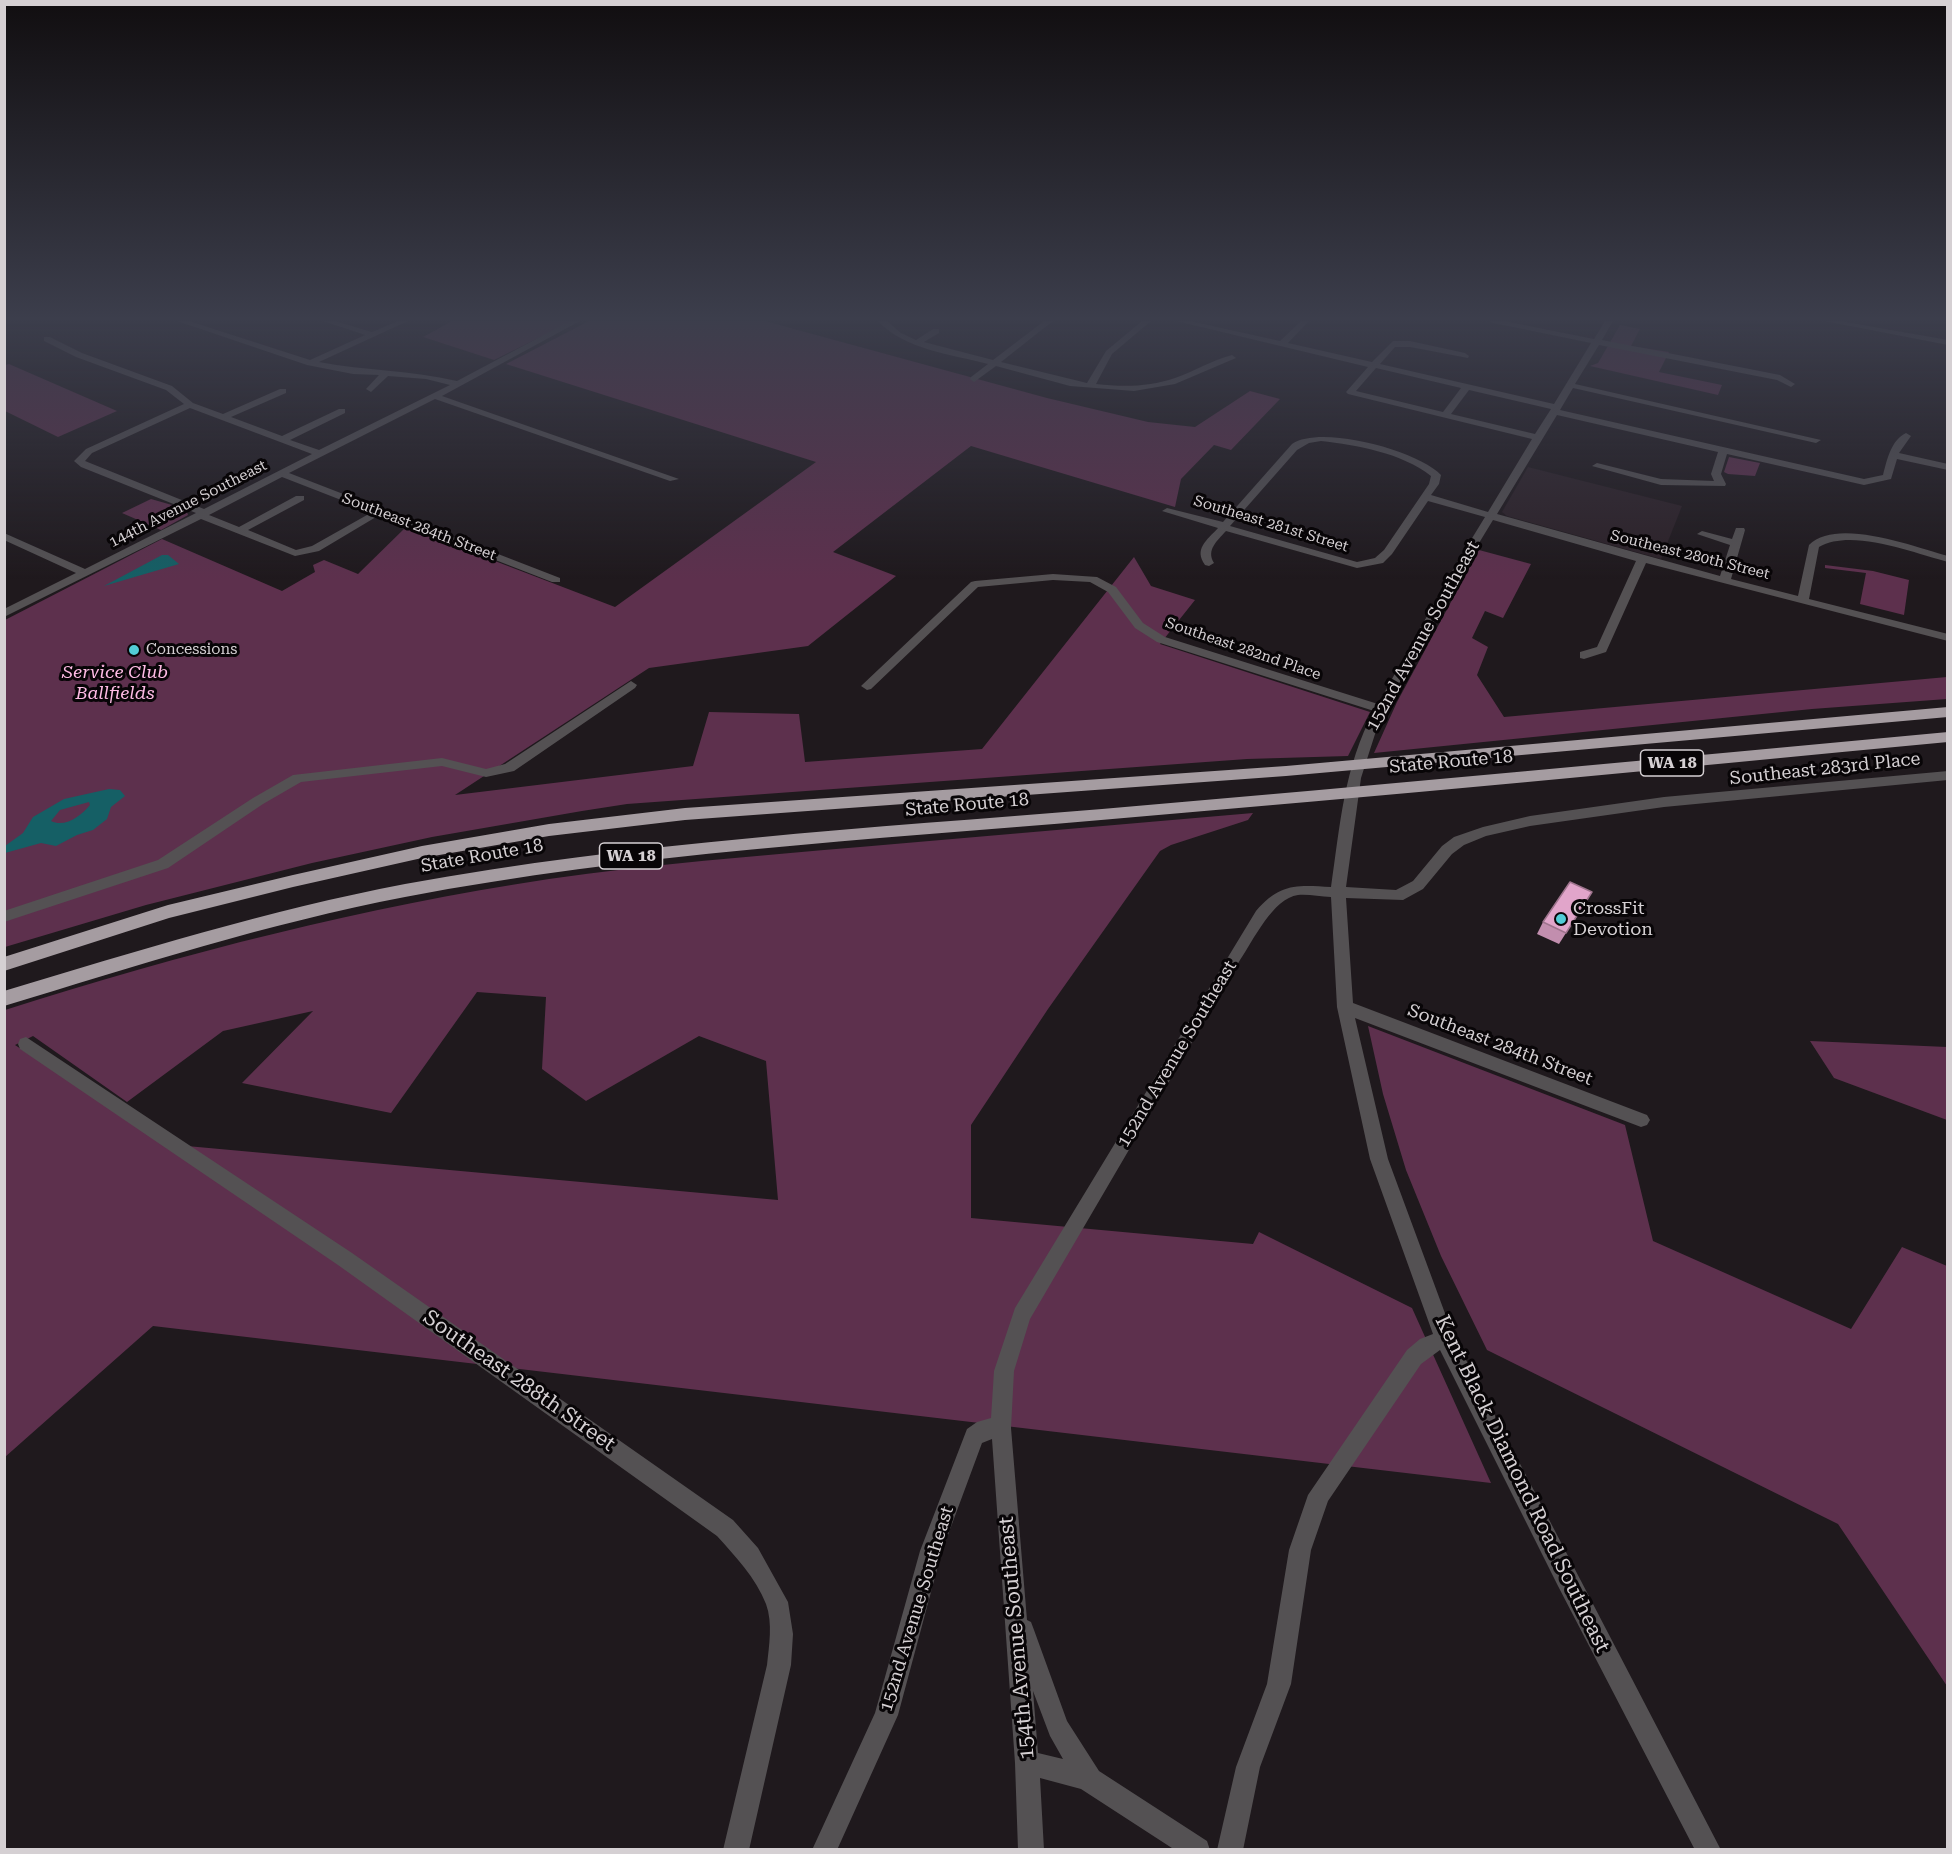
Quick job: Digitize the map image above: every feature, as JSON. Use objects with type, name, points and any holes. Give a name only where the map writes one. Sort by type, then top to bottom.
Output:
[{"type":"highway","name":"State Route 18","points":[[4,964],[168,912],[293,880],[422,852],[549,830],[685,814],[1286,771],[1947,712]]},
{"type":"highway","name":"State Route 18","points":[[4,999],[256,925],[399,892],[539,867],[671,851],[1397,789],[1947,737]]},
{"type":"street","points":[[185,408],[80,457],[79,461],[81,464],[289,552],[315,549],[371,517]]},
{"type":"street","points":[[197,408],[320,454]]},
{"type":"street","points":[[224,417],[246,408]]},
{"type":"street","name":"144th Avenue Southeast","points":[[4,614],[411,408]]},
{"type":"street","points":[[467,408],[674,479]]},
{"type":"street","points":[[1418,408],[1539,438]]},
{"type":"street","points":[[1447,413],[1451,408]]},
{"type":"street","points":[[1548,408],[1845,479],[1875,482],[1885,479],[1890,473],[1894,455],[1906,436]]},
{"type":"street","points":[[1671,408],[1816,440]]},
{"type":"street","name":"152nd Avenue Southeast","points":[[824,1850],[886,1715],[931,1551],[974,1436],[984,1429],[1001,1428],[1004,1371],[1023,1315],[1235,956],[1277,897],[1298,890],[1338,892],[1354,778],[1362,748],[1380,709],[1554,409]]},
{"type":"street","points":[[282,440],[342,411]]},
{"type":"street","points":[[1209,563],[1205,551],[1294,448],[1312,438],[1338,440],[1409,458],[1432,470],[1436,475],[1434,484],[1426,497]]},
{"type":"street","points":[[1597,466],[1661,482],[1721,484],[1716,474],[1723,451]]},
{"type":"street","points":[[1894,455],[1947,467]]},
{"type":"street","name":"Southeast 284th Street","points":[[282,474],[556,580]]},
{"type":"street","name":"Southeast 281st Street","points":[[1167,511],[1218,523],[1225,528],[1331,560],[1357,565],[1378,561],[1388,552],[1426,497]]},
{"type":"street","name":"Southeast 280th Street","points":[[1426,497],[1642,559],[1947,638]]},
{"type":"street","points":[[239,531],[300,498]]},
{"type":"street","points":[[1725,579],[1740,530]]},
{"type":"street","points":[[1702,534],[1736,543]]},
{"type":"street","points":[[4,536],[84,573]]},
{"type":"street","points":[[1803,599],[1814,545],[1825,538],[1869,540],[1947,559]]},
{"type":"street","points":[[1584,655],[1602,649],[1642,559]]},
{"type":"street","name":"Southeast 282nd Place","points":[[867,686],[975,584],[993,580],[1091,578],[1109,587],[1120,596],[1136,621],[1146,631],[1157,636],[1233,664],[1380,709]]},
{"type":"street","points":[[4,917],[163,864],[265,796],[298,778],[442,762],[486,773],[498,772],[508,768],[631,685]]},
{"type":"street","name":"Southeast 283rd Place","points":[[1338,892],[1398,897],[1418,885],[1447,850],[1459,841],[1483,832],[1530,821],[1664,802],[1947,775]]},
{"type":"street","name":"Kent Black Diamond Road Southeast","points":[[1338,892],[1345,1007],[1379,1159],[1445,1339],[1566,1578],[1709,1850]]},
{"type":"street","name":"Southeast 284th Street","points":[[1345,1007],[1641,1120]]},
{"type":"street","name":"Southeast 288th Street","points":[[26,1044],[345,1259],[623,1454],[725,1528],[750,1556],[777,1602],[782,1634],[779,1665],[736,1850]]},
{"type":"street","points":[[1230,1850],[1248,1767],[1279,1684],[1300,1550],[1319,1495],[1414,1357],[1426,1346],[1445,1339]]},
{"type":"street","name":"154th Avenue Southeast","points":[[1001,1428],[1028,1763],[1031,1850]]},
{"type":"street","points":[[1017,1613],[1058,1728],[1090,1780]]},
{"type":"street","points":[[1028,1763],[1077,1774],[1090,1780],[1198,1850]]},
{"type":"shaded area","points":[[1528,467],[1682,506],[1661,559],[1507,516],[1502,512]]},
{"type":"green space","points":[[5,408],[109,408],[117,411],[58,437],[5,411]]},
{"type":"green space","name":"Service Club Ballfields","points":[[644,408],[1087,408],[1148,422],[1195,427],[1225,408],[1272,408],[1231,450],[1214,445],[1181,479],[1175,507],[971,446],[833,552],[896,576],[808,646],[649,668],[455,795],[693,766],[709,712],[799,714],[805,762],[982,749],[1134,557],[1151,586],[1195,600],[1160,644],[1370,712],[1348,756],[1247,759],[627,804],[432,837],[312,863],[146,905],[5,947],[5,620],[162,539],[282,591],[315,572],[313,565],[324,560],[358,574],[406,527],[615,607],[816,462]]},
{"type":"green space","points":[[1729,457],[1760,463],[1755,476],[1724,472]]},
{"type":"green space","points":[[151,499],[186,509],[188,515],[161,530],[122,513]]},
{"type":"green space","points":[[1479,550],[1531,564],[1503,618],[1485,611],[1472,638],[1488,647],[1477,675],[1504,717],[1947,677],[1947,699],[1812,709],[1374,753],[1397,702]]},
{"type":"green space","points":[[1825,565],[1873,571],[1909,580],[1904,615],[1860,604],[1866,573],[1825,568]]},
{"type":"green space","points":[[1253,813],[1248,820],[1171,845],[1160,851],[1048,1009],[971,1125],[971,1218],[1253,1244],[1259,1232],[1412,1308],[1491,1483],[153,1326],[5,1457],[5,1010],[139,969],[274,934],[411,903],[549,879],[704,861]],"holes":[[[477,992],[546,997],[542,1069],[586,1101],[699,1036],[766,1061],[778,1200],[165,1144],[15,1045],[33,1036],[127,1102],[223,1031],[313,1011],[242,1083],[391,1113]]]},
{"type":"green space","points":[[1368,1026],[1625,1125],[1653,1241],[1851,1329],[1902,1247],[1947,1266],[1947,1686],[1838,1524],[1487,1350],[1441,1256],[1406,1170],[1383,1094]]},
{"type":"green space","points":[[1810,1041],[1947,1047],[1947,1120],[1834,1078]]},
{"type":"water","points":[[162,555],[168,555],[179,564],[104,586]]},
{"type":"water","points":[[109,789],[120,790],[125,796],[111,807],[107,819],[93,830],[56,846],[41,843],[5,853],[5,846],[23,833],[33,817],[64,799]],"holes":[[[89,802],[90,805],[77,817],[67,822],[51,821],[60,810]]]},
{"type":"building","name":"CrossFit Devotion","points":[[1570,882],[1592,892],[1566,933],[1543,922]]},
{"type":"place","name":"Concessions","points":[[134,650]]},
{"type":"place","name":"CrossFit Devotion","points":[[1561,919]]}]
